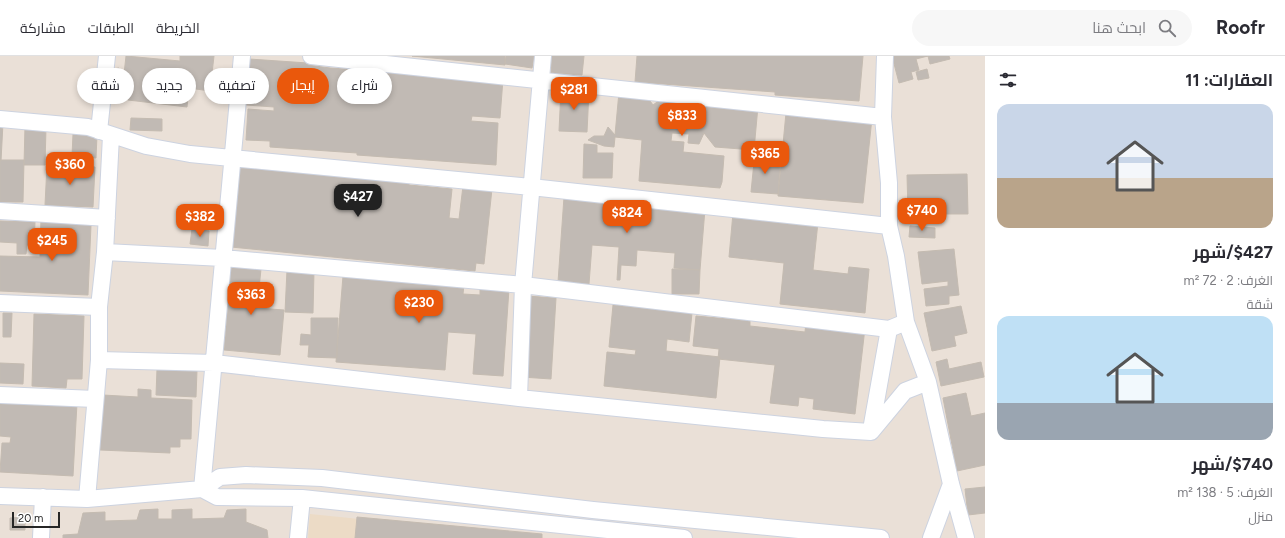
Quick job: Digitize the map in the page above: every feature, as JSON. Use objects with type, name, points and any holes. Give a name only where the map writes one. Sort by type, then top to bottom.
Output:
[{"type":"street","points":[[87,498],[99,360],[100,307],[107,218],[105,134],[107,56]]},
{"type":"street","points":[[202,489],[231,158],[242,56]]},
{"type":"street","points":[[311,56],[540,82],[883,117]]},
{"type":"street","points":[[518,398],[523,285],[543,56]]},
{"type":"street","points":[[885,56],[883,117],[889,183],[889,226],[896,256],[906,322],[928,382],[951,484],[966,538]]},
{"type":"street","points":[[0,119],[88,127],[105,134],[146,146],[231,158],[531,187],[889,226]]},
{"type":"street","points":[[0,211],[107,218]]},
{"type":"street","points":[[105,252],[223,258],[523,285],[889,329],[906,322]]},
{"type":"street","points":[[0,303],[100,307]]},
{"type":"street","points":[[871,432],[889,329]]},
{"type":"street","points":[[99,360],[214,363],[518,398],[816,428],[871,432]]},
{"type":"street","points":[[871,432],[905,391],[928,382]]},
{"type":"street","points":[[0,395],[95,399]]},
{"type":"street","points":[[0,496],[87,498],[202,489],[220,477],[246,474],[322,478],[829,536],[880,538]]},
{"type":"street","points":[[931,538],[951,484]]},
{"type":"street","points":[[202,489],[217,497],[302,498],[589,533],[684,538]]},
{"type":"street","points":[[41,538],[43,498]]},
{"type":"street","points":[[298,538],[302,498]]},
{"type":"street","points":[[589,533],[593,510]]},
{"type":"shaded area","points":[[310,514],[546,538],[308,538]]},
{"type":"building","points":[[126,56],[180,61],[180,56],[214,56],[213,68],[204,68],[204,90],[196,89],[196,68],[142,68],[142,102],[134,101],[134,68],[125,68]]},
{"type":"building","points":[[412,56],[505,56],[505,65]]},
{"type":"building","points":[[506,56],[534,56],[532,68],[505,64]]},
{"type":"building","points":[[552,56],[584,56],[582,75],[551,73]]},
{"type":"building","points":[[637,56],[863,56],[859,101],[775,95],[775,92],[635,82]]},
{"type":"building","points":[[892,56],[928,56],[916,59],[919,70],[911,72],[913,79],[899,83]]},
{"type":"building","points":[[928,56],[949,56],[950,59],[930,64]]},
{"type":"building","points":[[249,59],[308,63],[308,65],[337,68],[337,104],[392,104],[392,72],[503,79],[500,118],[472,116],[471,121],[498,123],[496,165],[270,147],[270,141],[246,140],[248,109],[274,111],[274,107],[246,105],[269,104],[269,68],[248,68]]},
{"type":"building","points":[[927,69],[929,78],[918,80],[916,72]]},
{"type":"building","points":[[561,89],[589,91],[587,132],[559,131]]},
{"type":"building","points":[[619,92],[645,94],[653,105],[661,99],[694,102],[700,109],[703,101],[758,106],[754,150],[715,147],[704,133],[699,144],[688,143],[689,134],[672,133],[671,141],[684,142],[683,152],[724,156],[722,182],[720,188],[639,181],[642,140],[615,137],[614,147],[604,146],[588,140],[594,136],[604,136],[608,127],[615,135]]},
{"type":"building","points":[[162,104],[187,104],[187,107]]},
{"type":"building","points":[[786,113],[872,118],[863,203],[778,196]]},
{"type":"building","points":[[131,118],[162,119],[162,131],[130,130]]},
{"type":"building","points":[[0,123],[3,123],[1,161],[0,161]]},
{"type":"building","points":[[25,126],[46,127],[45,165],[24,165]]},
{"type":"building","points":[[73,134],[97,135],[96,158],[72,156]]},
{"type":"building","points":[[584,144],[597,145],[597,153],[613,153],[612,178],[583,178]]},
{"type":"building","points":[[755,152],[771,153],[770,164],[780,164],[778,194],[751,192]]},
{"type":"building","points":[[772,154],[779,155],[778,163],[771,162]]},
{"type":"building","points":[[0,160],[24,160],[23,202],[0,202]]},
{"type":"building","points":[[240,162],[409,179],[409,185],[452,189],[449,218],[459,219],[463,186],[492,189],[484,264],[476,263],[475,271],[231,247]]},
{"type":"building","points":[[47,165],[95,167],[93,207],[45,205]]},
{"type":"building","points":[[967,174],[968,214],[908,212],[907,175]]},
{"type":"building","points":[[564,197],[705,209],[700,270],[674,268],[675,253],[637,250],[636,266],[621,265],[620,280],[617,280],[619,247],[592,245],[589,284],[558,282]]},
{"type":"building","points":[[733,213],[818,222],[813,270],[848,274],[849,267],[869,269],[865,313],[780,304],[784,263],[729,257]]},
{"type":"building","points":[[41,217],[67,218],[66,224],[91,225],[88,295],[0,291],[0,256],[40,257]]},
{"type":"building","points":[[0,221],[35,222],[34,245],[27,245],[26,254],[17,254],[17,243],[0,242]]},
{"type":"building","points":[[910,226],[935,228],[935,238],[909,237]]},
{"type":"building","points":[[192,229],[209,231],[208,246],[190,244]]},
{"type":"building","points":[[954,249],[959,295],[949,296],[949,304],[926,306],[924,289],[948,286],[948,281],[922,284],[918,252]]},
{"type":"building","points":[[231,266],[261,269],[257,308],[284,310],[280,355],[224,350]]},
{"type":"building","points":[[672,269],[700,270],[699,294],[672,294]]},
{"type":"building","points":[[287,270],[314,271],[313,313],[285,312]]},
{"type":"building","points":[[343,276],[464,285],[463,294],[480,295],[480,287],[509,289],[503,376],[473,374],[476,334],[448,332],[445,370],[336,362]]},
{"type":"building","points":[[526,296],[556,298],[551,379],[522,377]]},
{"type":"building","points":[[613,305],[692,313],[689,342],[667,339],[666,351],[720,357],[716,398],[604,386],[607,352],[635,355],[636,350],[609,347]]},
{"type":"building","points":[[961,306],[967,333],[954,336],[956,346],[932,351],[924,313]]},
{"type":"building","points":[[3,313],[12,313],[11,337],[3,337]]},
{"type":"building","points":[[34,314],[84,316],[82,379],[67,379],[66,388],[32,386]]},
{"type":"building","points":[[696,316],[750,321],[750,326],[805,332],[806,322],[865,328],[855,414],[813,409],[814,399],[799,397],[798,406],[770,403],[775,365],[718,359],[719,349],[693,346]]},
{"type":"building","points":[[311,318],[338,318],[337,358],[308,357],[309,345],[300,345],[301,334],[311,335]]},
{"type":"building","points":[[947,359],[949,369],[981,362],[984,377],[941,386],[936,362]]},
{"type":"building","points":[[0,363],[24,364],[23,384],[0,383]]},
{"type":"building","points":[[157,369],[197,370],[196,397],[156,395]]},
{"type":"building","points":[[138,389],[151,390],[151,398],[192,400],[191,439],[180,439],[180,447],[170,447],[170,453],[100,450],[103,395],[138,397]]},
{"type":"building","points":[[966,393],[971,416],[985,413],[985,465],[957,471],[943,398]]},
{"type":"building","points":[[0,399],[77,403],[73,476],[0,472],[2,443],[10,443],[11,437],[0,436]]},
{"type":"building","points":[[985,487],[985,513],[968,515],[965,489]]},
{"type":"building","points":[[158,509],[158,519],[172,519],[172,510],[192,509],[192,519],[224,518],[227,510],[246,509],[246,522],[267,530],[268,538],[63,538],[63,535],[78,534],[83,513],[105,512],[105,521],[137,520],[140,510]]},
{"type":"building","points":[[25,517],[25,530],[10,530],[10,518]]},
{"type":"building","points":[[357,517],[542,534],[542,538],[355,538]]}]
